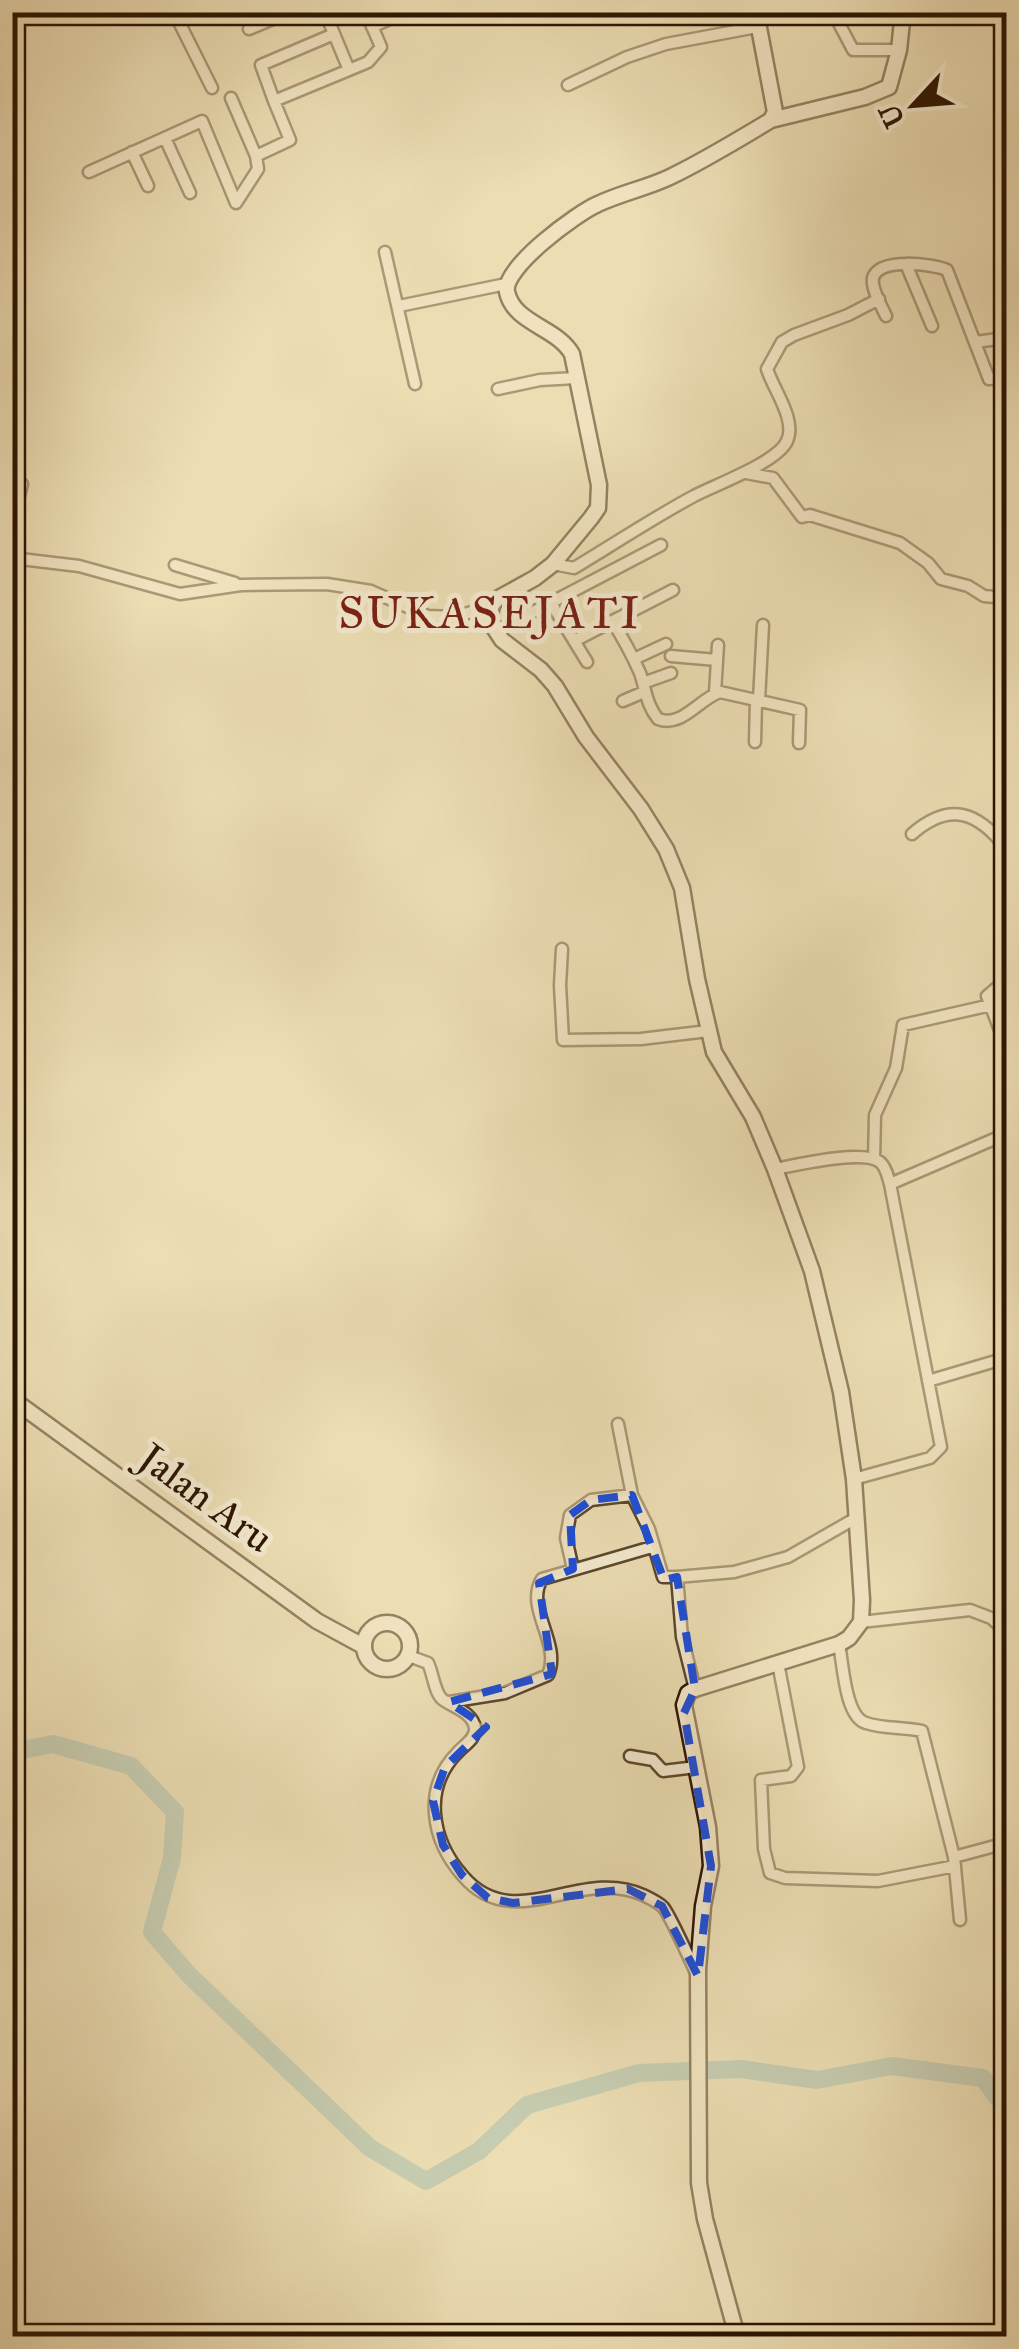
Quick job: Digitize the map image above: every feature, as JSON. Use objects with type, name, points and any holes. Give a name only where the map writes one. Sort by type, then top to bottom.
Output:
[{"type":"street","points":[[174,12],[212,88]]},
{"type":"street","points":[[249,30],[290,12]]},
{"type":"street","points":[[326,12],[349,70]]},
{"type":"street","points":[[274,100],[368,62],[381,48],[366,12]]},
{"type":"street","points":[[372,27],[405,12]]},
{"type":"street","points":[[834,12],[852,50],[899,50]]},
{"type":"street","points":[[736,2336],[699,2183],[698,1976],[710,1866],[708,1827],[684,1712],[685,1698],[694,1689],[839,1644],[862,1622],[854,1479],[829,1331],[775,1168],[753,1116],[714,1052],[682,888],[666,850],[555,686],[495,632],[490,620],[497,598],[553,564],[591,518],[599,499],[568,346],[516,310],[506,284],[510,274],[580,213],[670,177],[771,120],[878,93],[892,80],[903,12]]},
{"type":"street","points":[[568,85],[627,57],[757,20],[776,112],[771,120]]},
{"type":"street","points":[[256,156],[290,140],[261,66],[334,34]]},
{"type":"street","points":[[89,172],[202,121],[236,203],[258,169],[231,98]]},
{"type":"street","points":[[165,138],[190,193]]},
{"type":"street","points":[[132,152],[148,186]]},
{"type":"street","points":[[384,252],[416,384]]},
{"type":"street","points":[[886,316],[874,278],[878,271],[920,263],[947,270],[988,380],[1006,377]]},
{"type":"street","points":[[906,264],[932,326]]},
{"type":"street","points":[[399,306],[506,284]]},
{"type":"street","points":[[553,564],[574,568],[694,496],[745,473],[784,447],[789,438],[788,421],[766,368],[782,342],[879,299]]},
{"type":"street","points":[[974,342],[1006,338]]},
{"type":"street","points":[[498,389],[540,380],[576,378]]},
{"type":"street","points":[[745,473],[774,478],[802,517],[810,515],[900,543],[941,578],[980,594],[1006,598]]},
{"type":"street","points":[[12,540],[22,484]]},
{"type":"street","points":[[495,632],[661,544]]},
{"type":"street","points":[[12,558],[79,566],[180,594],[241,585],[347,585],[372,591],[428,616],[473,613],[492,605]]},
{"type":"street","points":[[175,566],[241,585]]},
{"type":"street","points":[[574,641],[673,590]]},
{"type":"street","points":[[551,603],[586,662]]},
{"type":"street","points":[[612,621],[634,659],[654,716],[662,722],[697,709],[715,693],[718,646]]},
{"type":"street","points":[[755,742],[763,625]]},
{"type":"street","points":[[634,659],[666,644]]},
{"type":"street","points":[[671,656],[717,660]]},
{"type":"street","points":[[623,701],[671,674]]},
{"type":"street","points":[[715,693],[800,710],[799,743]]},
{"type":"street","points":[[912,834],[932,819],[964,814],[984,825],[1006,848]]},
{"type":"street","points":[[562,949],[563,1040],[641,1039],[708,1031]]},
{"type":"street","points":[[1006,980],[989,993],[1006,1046]]},
{"type":"street","points":[[874,1159],[875,1115],[896,1068],[903,1024],[991,1004]]},
{"type":"street","points":[[890,1184],[1006,1134]]},
{"type":"street","points":[[775,1168],[828,1159],[874,1159],[883,1164],[890,1184],[941,1447],[930,1458],[854,1479]]},
{"type":"street","points":[[928,1381],[1006,1358]]},
{"type":"street","name":"Jalan Aru","points":[[12,1399],[317,1621],[363,1646]]},
{"type":"street","points":[[618,1424],[632,1494],[649,1529],[664,1578],[734,1572],[788,1558],[856,1518]]},
{"type":"street","points":[[573,1569],[566,1538],[570,1515],[591,1500],[632,1494]]},
{"type":"street","points":[[449,1702],[505,1693],[548,1675],[552,1652],[537,1588],[542,1579],[652,1547]]},
{"type":"street","points":[[677,1577],[682,1637],[694,1689]]},
{"type":"street","points":[[862,1622],[970,1610],[991,1618],[1006,1631]]},
{"type":"street","points":[[393,1624],[406,1632],[409,1656],[400,1666],[386,1670],[367,1660],[363,1646],[370,1630],[377,1625],[393,1624]]},
{"type":"street","points":[[839,1644],[855,1716],[863,1723],[922,1732],[954,1862],[960,1920]]},
{"type":"street","points":[[409,1656],[428,1664],[440,1696],[468,1716],[475,1728],[474,1736],[445,1766],[433,1801],[443,1845],[462,1875],[488,1898],[502,1902],[533,1900],[600,1886],[628,1889],[662,1906],[698,1976]]},
{"type":"street","points":[[778,1663],[798,1768],[792,1776],[761,1780],[764,1849],[770,1873],[784,1878],[878,1881],[954,1862],[1006,1843]]},
{"type":"street","points":[[630,1756],[654,1760],[663,1771],[696,1767]]},
{"type":"highlighted area","points":[[632,1495],[664,1580],[677,1577],[695,1689],[684,1713],[711,1866],[698,1976],[662,1906],[628,1889],[513,1903],[488,1898],[462,1875],[443,1845],[433,1801],[445,1767],[486,1727],[449,1702],[552,1674],[539,1583],[573,1569],[570,1515],[591,1500]]},
{"type":"waterway","points":[[12,1752],[53,1744],[131,1766],[175,1812],[172,1858],[152,1932],[188,1974],[370,2148],[426,2181],[479,2151],[527,2105],[639,2073],[741,2069],[817,2080],[892,2066],[983,2078],[1006,2109]]},
{"type":"district","name":"SUKASEJATI","points":[[490,612]]}]
